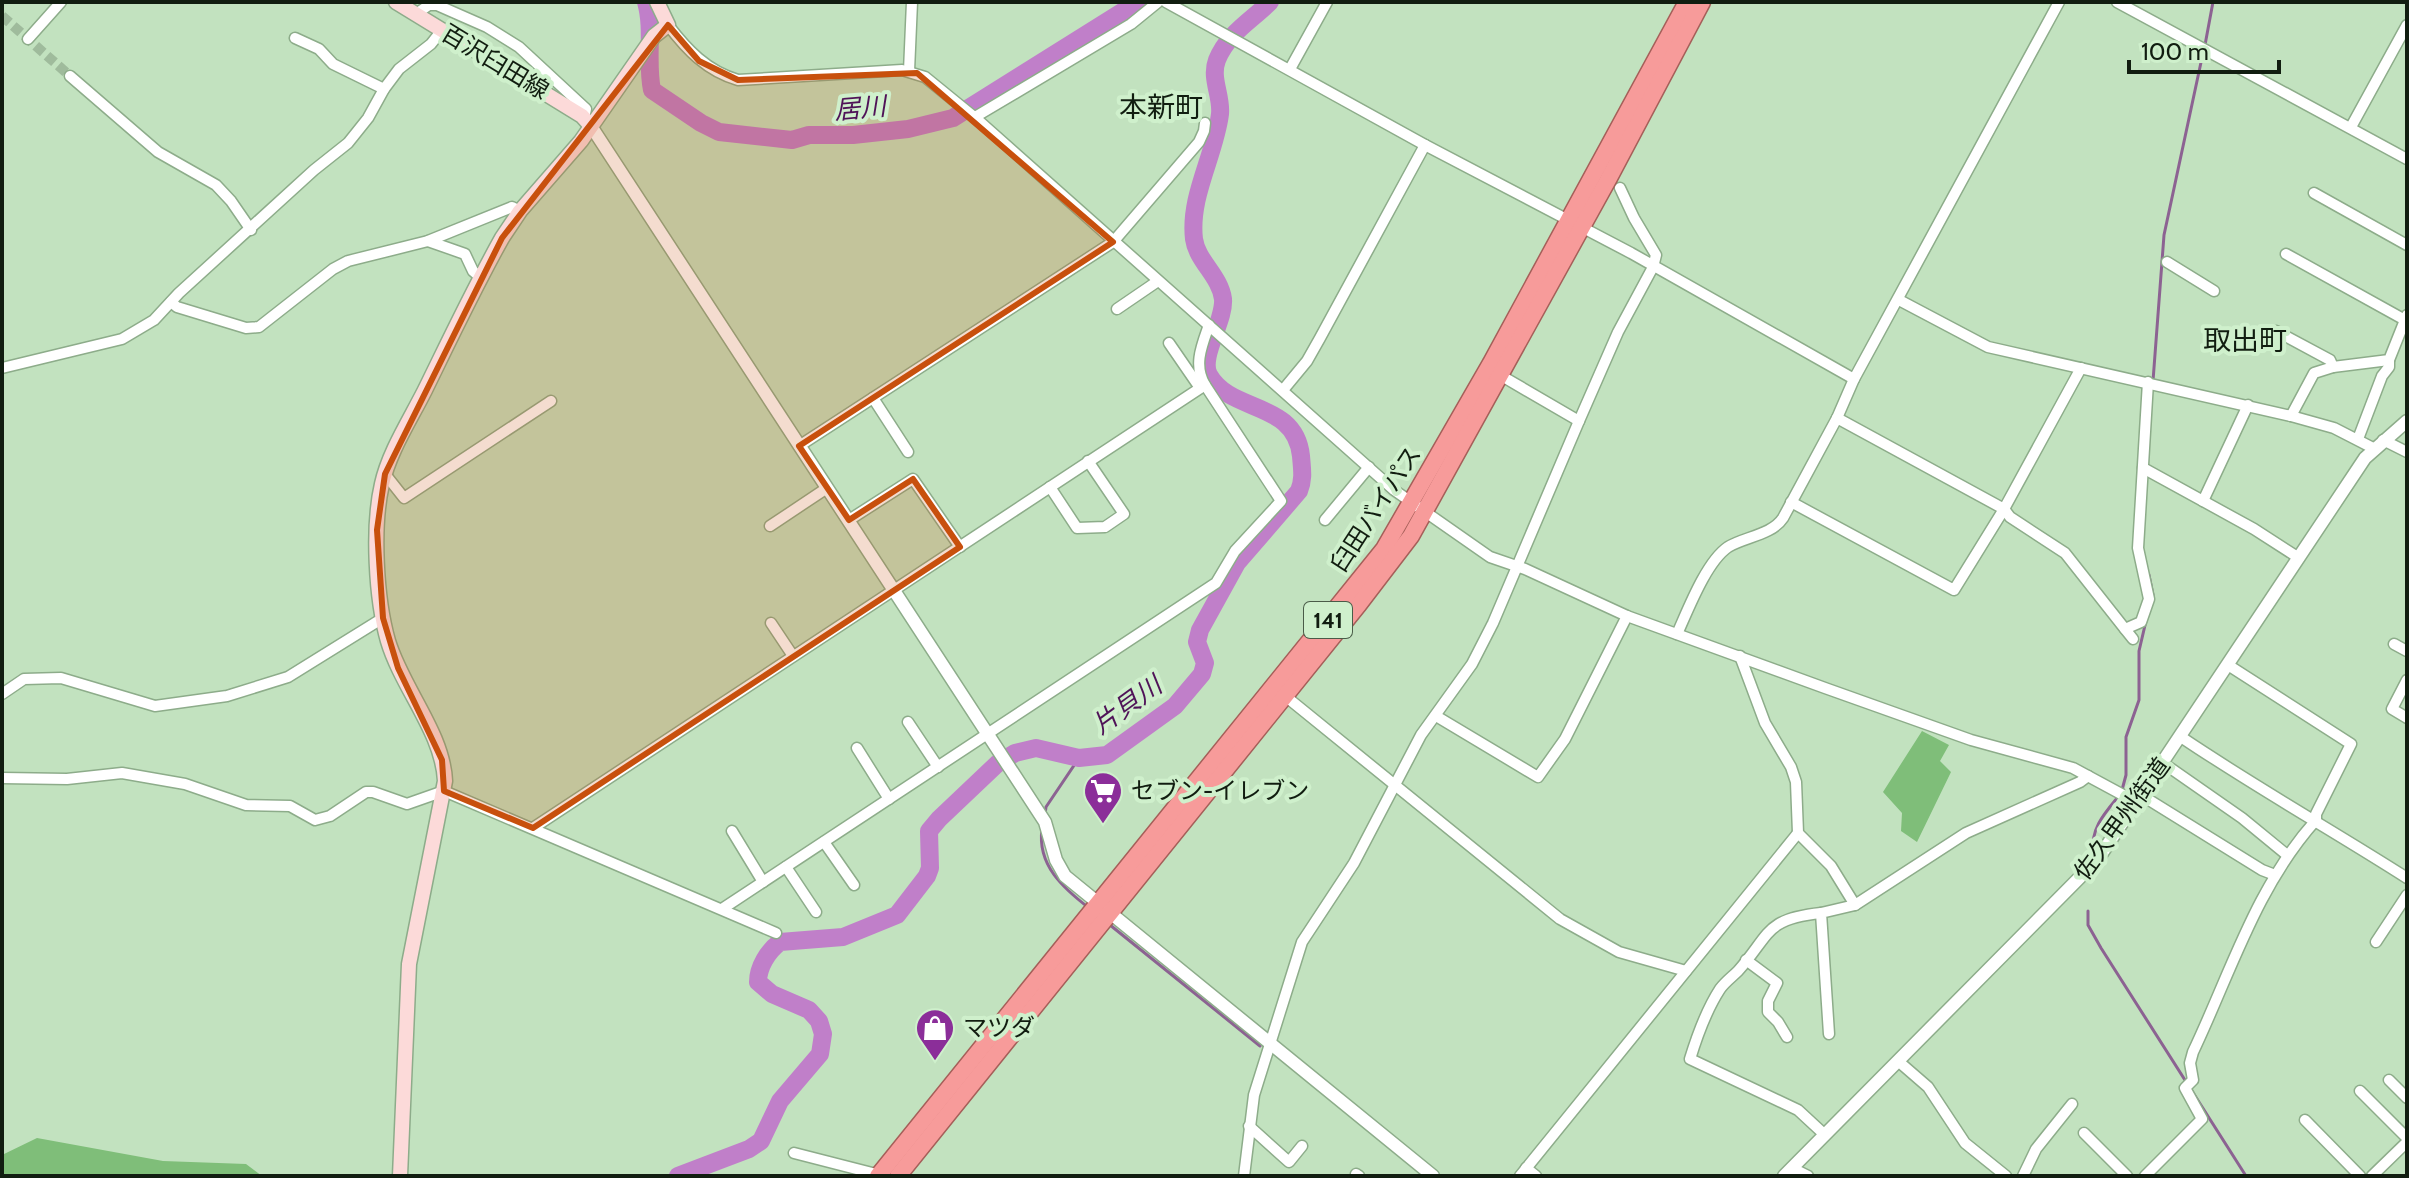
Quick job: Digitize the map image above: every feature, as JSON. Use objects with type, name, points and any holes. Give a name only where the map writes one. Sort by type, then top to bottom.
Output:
[{"type":"highway","name":"臼田バイパス","points":[[898,1176],[1103,908],[1418,508],[1500,375],[1687,2]]},
{"type":"highway","name":"臼田バイパス","points":[[881,1175],[1284,695],[1394,559],[1418,508],[1575,223],[1702,2]]},
{"type":"main road","name":"百沢臼田線","points":[[396,2],[588,122]]},
{"type":"main road","points":[[400,1176],[409,964],[419,901],[444,791],[442,760],[398,668],[383,618],[377,514],[385,474],[502,238],[520,211],[565,161],[588,122],[650,41],[668,25],[657,2]]},
{"type":"street","points":[[28,39],[61,2]]},
{"type":"street","points":[[909,71],[912,2]]},
{"type":"street","points":[[969,113],[1131,24],[1158,2]]},
{"type":"street","points":[[1166,2],[1425,145],[1575,223],[1854,379]]},
{"type":"street","points":[[1290,69],[1327,2]]},
{"type":"street","points":[[1677,634],[1701,584],[1720,554],[1731,545],[1779,523],[2059,2]]},
{"type":"street","points":[[2117,2],[2407,159]]},
{"type":"street","points":[[416,14],[429,5],[437,5],[505,37],[586,109],[588,122],[1045,822],[1061,870],[1069,881],[1433,1176]]},
{"type":"street","points":[[668,25],[699,61],[718,73],[738,80],[909,71],[925,77],[1369,467],[1418,508],[1490,557],[1627,616],[1971,740],[2073,768],[2138,799],[2275,875]]},
{"type":"street","points":[[2351,127],[2407,25]]},
{"type":"street","points":[[2,368],[122,339],[154,320],[321,163],[348,143],[399,69],[431,44],[442,30]]},
{"type":"street","points":[[295,38],[319,49],[339,68],[384,89]]},
{"type":"street","points":[[70,76],[158,152],[211,180],[231,201],[251,230]]},
{"type":"street","points":[[799,446],[1113,242],[1199,142],[1205,123]]},
{"type":"street","points":[[1283,390],[1307,361],[1425,145]]},
{"type":"street","points":[[1244,1176],[1254,1095],[1302,942],[1366,842],[1421,735],[1472,664],[1493,623],[1618,332],[1653,267],[1656,255],[1620,188]]},
{"type":"street","points":[[2314,193],[2407,245]]},
{"type":"street","points":[[171,302],[177,307],[246,328],[259,327],[333,269],[348,261],[428,241],[512,207],[520,211]]},
{"type":"street","points":[[428,241],[465,254],[473,271],[481,278]]},
{"type":"street","points":[[2286,254],[2406,318],[2358,439]]},
{"type":"street","points":[[2167,262],[2214,291]]},
{"type":"street","points":[[1117,309],[1158,281]]},
{"type":"street","points":[[1899,300],[1988,347],[2248,405],[2407,452]]},
{"type":"street","points":[[1202,386],[1199,367],[1201,351],[1210,326]]},
{"type":"street","points":[[2276,331],[2330,360],[2333,367]]},
{"type":"street","points":[[722,909],[1216,583],[1235,551],[1281,501],[1169,343]]},
{"type":"street","points":[[2291,416],[2314,373],[2333,367],[2389,360]]},
{"type":"street","points":[[1791,502],[1954,590],[2004,509],[2081,368]]},
{"type":"street","points":[[1500,375],[1579,421]]},
{"type":"street","points":[[2125,629],[2141,622],[2149,599],[2138,548],[2151,383]]},
{"type":"street","points":[[533,828],[1202,386]]},
{"type":"street","points":[[873,398],[908,452]]},
{"type":"street","points":[[385,474],[404,498],[551,401]]},
{"type":"street","points":[[2203,501],[2248,405]]},
{"type":"street","points":[[1837,418],[2004,509],[2010,517],[2065,553],[2133,639]]},
{"type":"street","name":"佐久甲州街道","points":[[1788,1172],[2077,882],[2104,851],[2378,444],[2407,421]]},
{"type":"street","points":[[1050,487],[1077,528],[1105,527],[1124,514],[1088,461]]},
{"type":"street","points":[[1325,520],[1369,467]]},
{"type":"street","points":[[2145,469],[2254,529],[2299,558]]},
{"type":"street","points":[[849,520],[913,479],[960,547]]},
{"type":"street","points":[[770,526],[827,488]]},
{"type":"street","points":[[1436,716],[1538,777],[1565,739],[1627,616]]},
{"type":"street","points":[[2,694],[24,679],[61,678],[155,706],[227,696],[288,677],[383,618]]},
{"type":"street","points":[[771,623],[793,656]]},
{"type":"street","points":[[2394,644],[2407,651]]},
{"type":"street","points":[[1536,1176],[1523,1172],[1798,833],[1796,782],[1791,767],[1765,723],[1740,656]]},
{"type":"street","points":[[2145,1176],[2202,1119],[2185,1088],[2189,1084],[2193,1052],[2253,912],[2287,855],[2316,820],[2316,814],[2351,744],[2228,665]]},
{"type":"street","points":[[2407,680],[2392,709],[2407,718]]},
{"type":"street","points":[[1284,695],[1538,902],[1580,932],[1619,952],[1686,971]]},
{"type":"street","points":[[908,722],[938,767]]},
{"type":"street","points":[[2181,737],[2271,797],[2316,820],[2407,878]]},
{"type":"street","points":[[857,748],[889,799]]},
{"type":"street","points":[[2163,763],[2211,795],[2287,855]]},
{"type":"street","points":[[2,778],[67,779],[122,773],[185,784],[246,805],[290,806],[315,820],[330,816],[366,792],[407,804],[444,791],[776,933]]},
{"type":"street","points":[[1825,1135],[1798,1110],[1690,1059],[1721,988],[1770,930],[1796,916],[1855,905],[1966,833],[2088,776]]},
{"type":"street","points":[[732,831],[763,882]]},
{"type":"street","points":[[1798,833],[1831,866],[1855,905]]},
{"type":"street","points":[[824,842],[854,885]]},
{"type":"street","points":[[786,867],[816,912]]},
{"type":"street","points":[[2376,942],[2407,895]]},
{"type":"street","points":[[1821,913],[1829,1034]]},
{"type":"street","points":[[1746,960],[1777,983],[1768,1001],[1768,1012],[1787,1037]]},
{"type":"street","points":[[1898,1061],[1928,1087],[1965,1143],[2006,1176]]},
{"type":"street","points":[[2389,1080],[2407,1098]]},
{"type":"street","points":[[2360,1091],[2407,1140],[2372,1176]]},
{"type":"street","points":[[2023,1176],[2036,1149],[2072,1104]]},
{"type":"street","points":[[2305,1120],[2360,1176]]},
{"type":"street","points":[[1249,1126],[1289,1162],[1302,1146]]},
{"type":"street","points":[[2084,1133],[2127,1176]]},
{"type":"street","points":[[794,1153],[881,1175]]},
{"type":"street","points":[[1788,1172],[1808,1176]]},
{"type":"highlighted area","points":[[668,25],[699,61],[738,80],[917,73],[1113,242],[799,446],[849,520],[913,479],[960,547],[533,828],[444,791],[442,760],[398,668],[383,618],[377,530],[385,474],[502,238]]},
{"type":"green space","points":[[1922,731],[1949,745],[1940,761],[1951,772],[1917,842],[1901,831],[1902,813],[1883,792]]},
{"type":"green space","points":[[37,1138],[163,1161],[246,1164],[262,1176],[2,1176],[2,1155]]},
{"type":"waterway","name":"居川","points":[[646,2],[652,90],[719,132],[792,140],[809,135],[853,135],[908,129],[953,118],[1138,2]]},
{"type":"waterway","name":"片貝川","points":[[678,1176],[749,1149],[761,1141],[780,1101],[820,1054],[823,1034],[819,1021],[809,1010],[772,994],[758,982],[764,960],[772,950],[780,942],[843,937],[897,915],[927,876],[930,868],[929,831],[997,764],[1015,753],[1036,748],[1079,758],[1107,755],[1175,706],[1202,674],[1205,663],[1197,642],[1200,630],[1237,563],[1299,491],[1301,456],[1296,438],[1287,425],[1232,396],[1209,375],[1207,359],[1223,299],[1218,283],[1196,247],[1193,223],[1220,114],[1215,74],[1217,60],[1234,35],[1270,2]]},
{"type":"waterway","points":[[2205,45],[2213,2]]},
{"type":"waterway","points":[[2153,381],[2164,235],[2203,53]]},
{"type":"waterway","points":[[2149,575],[2153,595]]},
{"type":"waterway","points":[[2122,790],[2126,775],[2126,737],[2139,700],[2139,651],[2146,621]]},
{"type":"waterway","points":[[1045,814],[1046,807],[1079,758]]},
{"type":"waterway","points":[[2093,852],[2096,829],[2118,797]]},
{"type":"waterway","points":[[1042,829],[1048,865],[1061,884],[1089,908]]},
{"type":"waterway","points":[[2088,911],[2088,925],[2101,948],[2246,1176]]},
{"type":"waterway","points":[[1110,925],[1260,1046]]},
{"type":"tunnel","points":[[2,16],[70,76]]},
{"type":"place","name":"セブン-イレブン","points":[[1103,825]]},
{"type":"place","name":"マツダ","points":[[935,1062]]},
{"type":"district","name":"本新町","points":[[1161,107]]},
{"type":"district","name":"取出町","points":[[2245,340]]}]
